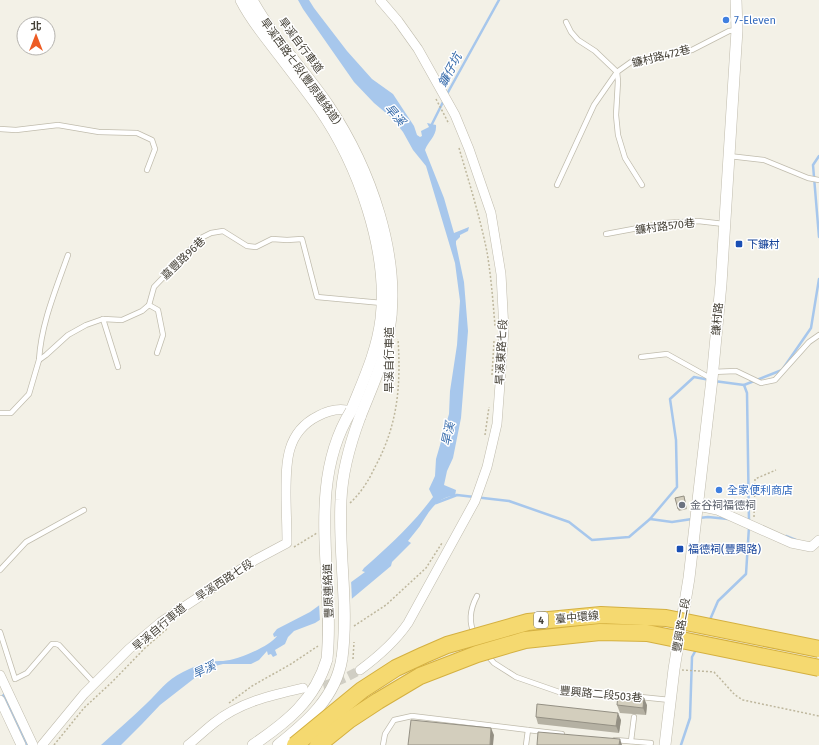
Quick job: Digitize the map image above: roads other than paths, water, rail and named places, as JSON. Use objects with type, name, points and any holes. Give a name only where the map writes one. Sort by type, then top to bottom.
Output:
[{"type":"highway","name":"臺中環線","points":[[295,745],[362,690],[396,668],[447,645],[528,622],[601,615],[666,618],[819,649]]},
{"type":"highway","name":"臺中環線","points":[[318,745],[349,720],[420,676],[477,654],[525,640],[600,632],[647,633],[819,668]]},
{"type":"street","name":"旱溪西路七段(豐原連絡道)","points":[[241,0],[254,22],[322,113],[352,166],[364,198],[374,236],[381,278],[382,303],[379,329],[372,359],[355,414]]},
{"type":"street","name":"旱溪西路七段(豐原連絡道)","points":[[252,0],[263,18],[321,95],[344,131],[357,156],[372,191],[384,232],[388,252],[392,290],[391,320],[383,360],[355,414]]},
{"type":"street","name":"旱溪東路七段","points":[[360,670],[384,652],[408,623],[479,490],[487,467],[497,424],[504,330],[501,274],[491,213],[469,150],[455,115],[418,49],[398,21],[380,0]]},
{"type":"street","name":"鎌村路","points":[[698,506],[721,284],[737,30],[736,0]]},
{"type":"street","name":"旱溪西路七段","points":[[42,745],[72,708],[129,648],[161,622],[255,560],[287,543],[286,467],[292,442],[307,423],[319,415],[335,410],[355,414]]},
{"type":"street","name":"豐原連絡道","points":[[278,745],[307,722],[323,703],[347,658],[344,646],[341,500],[355,414]]},
{"type":"street","name":"豐原連絡道","points":[[253,745],[282,725],[303,705],[323,674],[327,659],[329,619],[326,491],[333,450],[342,428],[355,414]]},
{"type":"street","points":[[698,506],[717,510],[791,542],[811,547],[819,540]]},
{"type":"street","name":"豐興路二段","points":[[665,745],[674,669],[689,578],[698,506]]},
{"type":"street","points":[[1,682],[33,745]]},
{"type":"street","points":[[188,745],[214,722],[238,708],[262,698],[303,688]]},
{"type":"street","points":[[0,700],[21,745]]},
{"type":"lane","points":[[566,22],[571,32],[578,40],[595,51],[617,72],[618,81],[616,116],[618,135],[625,158],[642,184]]},
{"type":"lane","name":"鐮村路472巷","points":[[557,185],[594,105],[617,72],[631,62],[692,50],[729,31],[737,30]]},
{"type":"lane","points":[[0,129],[16,130],[58,125],[99,132],[137,133],[152,140],[155,149],[147,170]]},
{"type":"lane","points":[[729,156],[764,160],[808,178],[819,180]]},
{"type":"lane","name":"鐮村路570巷","points":[[606,234],[665,223],[698,221],[724,224]]},
{"type":"lane","name":"嘉豐路96巷","points":[[149,305],[154,287],[201,238],[211,233],[223,231],[247,246],[256,247],[272,239],[302,240],[317,297],[382,303]]},
{"type":"lane","points":[[0,413],[11,413],[29,394],[51,302],[68,255]]},
{"type":"lane","points":[[38,360],[46,355],[68,335],[86,325],[103,319],[122,320],[142,311],[149,305],[158,310],[163,335],[157,354]]},
{"type":"lane","points":[[103,319],[118,367]]},
{"type":"lane","points":[[641,357],[667,354],[712,375],[736,371],[761,383],[775,380],[809,342],[819,335]]},
{"type":"lane","points":[[0,570],[26,542],[84,510]]},
{"type":"lane","name":"豐興路二段503巷","points":[[476,596],[470,616],[471,625],[479,644],[494,663],[516,677],[562,693],[621,695],[670,700]]},
{"type":"lane","points":[[0,632],[15,679]]},
{"type":"lane","points":[[1,682],[15,679],[27,673],[52,644],[56,644],[59,645],[95,684]]},
{"type":"lane","points":[[383,745],[384,734],[394,720],[412,716],[566,734]]},
{"type":"lane","points":[[628,742],[634,717]]},
{"type":"lane","points":[[526,745],[528,730]]},
{"type":"lane","points":[[612,739],[628,742],[651,743]]},
{"type":"water","name":"旱溪","points":[[298,0],[309,0],[347,51],[372,79],[393,94],[414,126],[417,135],[420,137],[422,136],[421,131],[429,127],[427,123],[436,125],[434,135],[425,150],[444,198],[454,233],[469,227],[468,231],[460,235],[456,241],[464,282],[468,331],[461,418],[453,458],[447,471],[444,485],[456,490],[455,496],[443,499],[434,506],[408,541],[411,543],[392,562],[391,566],[348,602],[315,623],[294,631],[288,637],[285,644],[275,650],[277,655],[273,657],[271,654],[268,655],[267,651],[259,660],[251,664],[223,664],[205,670],[160,705],[121,745],[101,745],[141,709],[167,682],[177,675],[205,663],[229,660],[260,648],[277,636],[274,637],[273,634],[277,629],[310,612],[365,572],[362,571],[364,568],[400,534],[433,497],[429,489],[435,476],[436,459],[449,414],[450,391],[457,345],[460,301],[455,263],[426,166],[413,150],[403,132],[392,118],[374,103],[354,82]]},
{"type":"water","points":[[5,692],[30,745],[24,745],[1,696]]},
{"type":"waterway","name":"鐮仔坑","points":[[447,94],[499,0]]},
{"type":"waterway","name":"鐮仔坑","points":[[431,126],[444,100]]},
{"type":"waterway","points":[[819,156],[813,165],[819,237]]},
{"type":"waterway","points":[[714,381],[744,385],[782,370],[811,328],[819,279]]},
{"type":"waterway","points":[[436,503],[457,495],[509,501],[569,522],[592,540],[629,537],[650,519],[677,487],[676,440],[670,399],[694,377],[710,380]]},
{"type":"waterway","points":[[744,385],[747,393],[749,522]]},
{"type":"waterway","points":[[699,518],[708,517],[728,519]]},
{"type":"waterway","points":[[650,519],[672,522],[692,519]]},
{"type":"waterway","points":[[709,622],[718,601],[746,574],[749,527]]},
{"type":"waterway","points":[[786,536],[796,540]]},
{"type":"waterway","points":[[681,745],[690,718],[692,657],[697,648]]},
{"type":"tunnel","points":[[310,688],[336,682],[360,670]]},
{"type":"place","name":"7-Eleven","points":[[726,20]]},
{"type":"place","name":"下鐮村","points":[[739,244]]},
{"type":"place","name":"全家便利商店","points":[[719,490]]},
{"type":"place","name":"金谷祠福德祠","points":[[682,505]]},
{"type":"place","name":"福德祠(豐興路)","points":[[680,549]]}]
